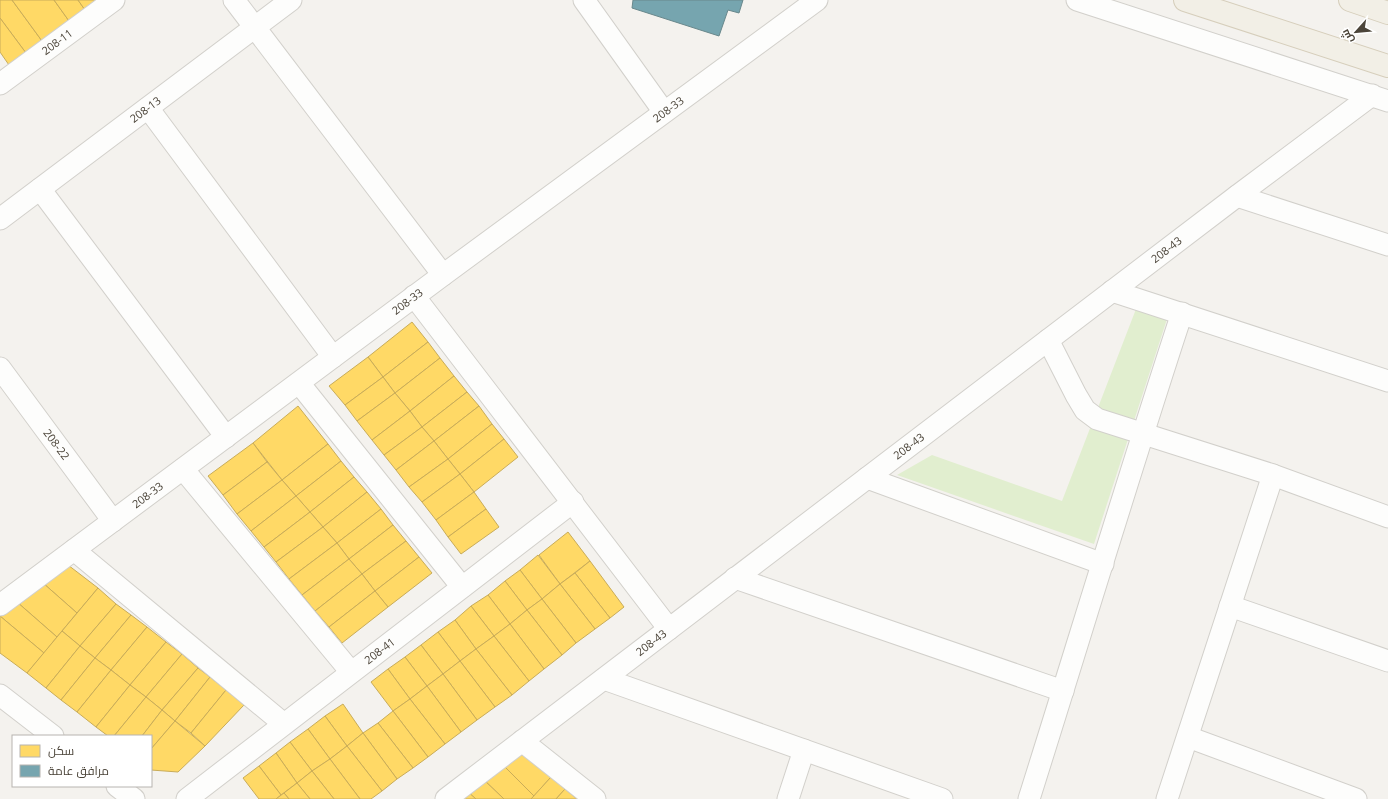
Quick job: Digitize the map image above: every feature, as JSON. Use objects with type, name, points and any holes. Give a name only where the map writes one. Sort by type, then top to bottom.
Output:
[{"type":"main road","points":[[1185,0],[1388,66]]},
{"type":"main road","points":[[1350,0],[1388,13]]},
{"type":"street","name":"208-11","points":[[0,84],[114,0]]},
{"type":"street","points":[[234,0],[443,275]]},
{"type":"street","name":"208-13","points":[[0,219],[291,0]]},
{"type":"street","points":[[584,0],[664,112]]},
{"type":"street","name":"208-33","points":[[2,600],[74,550],[414,296],[817,0]]},
{"type":"street","points":[[1077,0],[1380,98]]},
{"type":"street","name":"208-43","points":[[446,799],[1237,196],[1380,98]]},
{"type":"street","points":[[148,108],[333,357]]},
{"type":"street","points":[[40,189],[226,437]]},
{"type":"street","points":[[1237,196],[1388,245]]},
{"type":"street","points":[[1112,291],[1388,380]]},
{"type":"street","points":[[414,296],[669,629]]},
{"type":"street","points":[[1029,799],[1142,434],[1182,313]]},
{"type":"street","points":[[1048,340],[1085,410],[1097,419],[1273,475],[1388,517]]},
{"type":"street","name":"208-22","points":[[0,368],[113,521]]},
{"type":"street","points":[[299,382],[462,587]]},
{"type":"street","points":[[183,469],[351,672]]},
{"type":"street","points":[[1167,799],[1273,475]]},
{"type":"street","points":[[867,478],[1103,564]]},
{"type":"street","name":"208-41","points":[[187,799],[572,502]]},
{"type":"street","points":[[74,550],[284,724]]},
{"type":"street","points":[[735,578],[1063,691]]},
{"type":"street","points":[[1230,606],[1388,661]]},
{"type":"street","points":[[604,679],[935,798]]},
{"type":"street","points":[[0,695],[52,735]]},
{"type":"street","points":[[1188,737],[1356,799]]},
{"type":"street","points":[[522,741],[594,799]]},
{"type":"street","points":[[788,799],[804,750]]},
{"type":"street","points":[[118,787],[134,799]]},
{"type":"green space","points":[[1136,309],[1167,319],[1094,544],[897,475],[932,455],[1062,501]]},
{"type":"building: سكن","points":[[0,0],[12,0],[42,41],[26,53],[0,18]]},
{"type":"building: سكن","points":[[12,0],[54,0],[69,21],[42,41]]},
{"type":"building: سكن","points":[[54,0],[78,0],[85,10],[69,21]]},
{"type":"building: سكن","points":[[78,0],[99,0],[85,10]]},
{"type":"building: سكن","points":[[0,18],[26,53],[9,65],[0,52]]},
{"type":"building: سكن","points":[[412,322],[428,342],[383,377],[368,357]]},
{"type":"building: سكن","points":[[428,342],[440,358],[395,393],[383,377]]},
{"type":"building: سكن","points":[[368,357],[383,377],[345,405],[329,386]]},
{"type":"building: سكن","points":[[440,358],[454,376],[410,411],[395,393]]},
{"type":"building: سكن","points":[[454,376],[467,392],[422,427],[410,411]]},
{"type":"building: سكن","points":[[383,377],[395,393],[357,421],[345,405]]},
{"type":"building: سكن","points":[[467,392],[479,406],[434,441],[422,427]]},
{"type":"building: سكن","points":[[395,393],[410,411],[372,440],[357,421]]},
{"type":"building: سكن","points":[[298,406],[328,444],[282,480],[253,443]]},
{"type":"building: سكن","points":[[479,406],[492,424],[448,459],[434,441]]},
{"type":"building: سكن","points":[[410,411],[422,427],[384,455],[372,440]]},
{"type":"building: سكن","points":[[492,424],[504,439],[460,474],[448,459]]},
{"type":"building: سكن","points":[[422,427],[434,441],[396,470],[384,455]]},
{"type":"building: سكن","points":[[504,439],[518,457],[474,492],[460,474]]},
{"type":"building: سكن","points":[[434,441],[448,459],[409,487],[396,470]]},
{"type":"building: سكن","points":[[253,443],[267,462],[223,495],[208,476]]},
{"type":"building: سكن","points":[[328,444],[341,461],[296,496],[282,480]]},
{"type":"building: سكن","points":[[448,459],[460,474],[422,502],[409,487]]},
{"type":"building: سكن","points":[[341,461],[354,477],[310,512],[296,496]]},
{"type":"building: سكن","points":[[267,462],[282,480],[237,514],[223,495]]},
{"type":"building: سكن","points":[[460,474],[474,492],[436,520],[422,502]]},
{"type":"building: سكن","points":[[354,477],[367,492],[323,527],[310,512]]},
{"type":"building: سكن","points":[[282,480],[296,496],[251,531],[237,514]]},
{"type":"building: سكن","points":[[367,492],[381,509],[337,543],[323,527]]},
{"type":"building: سكن","points":[[474,492],[486,509],[448,537],[436,520]]},
{"type":"building: سكن","points":[[296,496],[310,512],[264,547],[251,531]]},
{"type":"building: سكن","points":[[381,509],[393,525],[349,559],[337,543]]},
{"type":"building: سكن","points":[[486,509],[499,527],[461,554],[448,537]]},
{"type":"building: سكن","points":[[310,512],[323,527],[276,562],[264,547]]},
{"type":"building: سكن","points":[[393,525],[406,541],[362,574],[349,559]]},
{"type":"building: سكن","points":[[323,527],[337,543],[289,579],[276,562]]},
{"type":"building: سكن","points":[[568,532],[590,561],[560,584],[539,555]]},
{"type":"building: سكن","points":[[406,541],[419,557],[375,591],[362,574]]},
{"type":"building: سكن","points":[[337,543],[349,559],[302,595],[289,579]]},
{"type":"building: سكن","points":[[538,555],[560,584],[542,599],[520,570]]},
{"type":"building: سكن","points":[[419,557],[432,573],[388,607],[375,591]]},
{"type":"building: سكن","points":[[349,559],[362,574],[315,611],[302,595]]},
{"type":"building: سكن","points":[[590,561],[624,607],[610,618],[575,573]]},
{"type":"building: سكن","points":[[68,565],[98,588],[77,613],[43,583]]},
{"type":"building: سكن","points":[[520,570],[542,599],[527,610],[505,581]]},
{"type":"building: سكن","points":[[575,573],[610,618],[595,629],[560,584]]},
{"type":"building: سكن","points":[[362,574],[375,591],[329,627],[315,611]]},
{"type":"building: سكن","points":[[505,581],[527,610],[510,624],[488,595]]},
{"type":"building: سكن","points":[[43,583],[77,613],[57,637],[17,602]]},
{"type":"building: سكن","points":[[560,584],[595,629],[576,643],[542,599]]},
{"type":"building: سكن","points":[[98,588],[116,604],[80,646],[62,631]]},
{"type":"building: سكن","points":[[375,591],[388,607],[342,643],[329,627]]},
{"type":"building: سكن","points":[[488,595],[510,624],[494,636],[471,606]]},
{"type":"building: سكن","points":[[542,599],[576,643],[562,655],[527,610]]},
{"type":"building: سكن","points":[[17,602],[57,637],[44,653],[0,616],[0,614]]},
{"type":"building: سكن","points":[[116,604],[131,615],[95,658],[80,646]]},
{"type":"building: سكن","points":[[471,606],[494,636],[476,649],[455,620]]},
{"type":"building: سكن","points":[[527,610],[562,655],[544,669],[510,624]]},
{"type":"building: سكن","points":[[131,615],[147,627],[111,670],[95,658]]},
{"type":"building: سكن","points":[[0,616],[44,653],[27,673],[0,653]]},
{"type":"building: سكن","points":[[455,620],[476,649],[460,661],[438,632]]},
{"type":"building: سكن","points":[[510,624],[544,669],[529,681],[494,636]]},
{"type":"building: سكن","points":[[147,627],[166,642],[130,685],[111,670]]},
{"type":"building: سكن","points":[[62,631],[80,646],[46,688],[27,673]]},
{"type":"building: سكن","points":[[438,632],[460,661],[443,674],[421,645]]},
{"type":"building: سكن","points":[[494,636],[529,681],[512,695],[476,649]]},
{"type":"building: سكن","points":[[166,642],[182,654],[146,697],[130,685]]},
{"type":"building: سكن","points":[[421,645],[443,674],[427,686],[405,657]]},
{"type":"building: سكن","points":[[80,646],[95,658],[61,700],[46,688]]},
{"type":"building: سكن","points":[[476,649],[512,695],[495,707],[460,661]]},
{"type":"building: سكن","points":[[182,654],[198,668],[162,710],[146,697]]},
{"type":"building: سكن","points":[[405,657],[427,686],[410,699],[388,669]]},
{"type":"building: سكن","points":[[95,658],[111,670],[77,712],[61,700]]},
{"type":"building: سكن","points":[[460,661],[495,707],[477,720],[443,674]]},
{"type":"building: سكن","points":[[198,668],[210,677],[175,721],[162,710]]},
{"type":"building: سكن","points":[[388,669],[410,699],[393,711],[371,682]]},
{"type":"building: سكن","points":[[111,670],[130,685],[96,727],[77,712]]},
{"type":"building: سكن","points":[[443,674],[477,720],[461,732],[427,686]]},
{"type":"building: سكن","points":[[210,677],[226,690],[191,733],[175,721]]},
{"type":"building: سكن","points":[[130,685],[146,697],[115,735],[107,735],[96,727]]},
{"type":"building: سكن","points":[[427,686],[461,732],[445,744],[410,699]]},
{"type":"building: سكن","points":[[226,690],[244,705],[205,746],[191,733]]},
{"type":"building: سكن","points":[[146,697],[162,710],[143,735],[115,735]]},
{"type":"building: سكن","points":[[410,699],[445,744],[428,757],[393,711]]},
{"type":"building: سكن","points":[[343,704],[363,733],[347,746],[325,716]]},
{"type":"building: سكن","points":[[162,710],[175,721],[152,748],[152,735],[143,735]]},
{"type":"building: سكن","points":[[393,711],[428,757],[413,768],[378,723]]},
{"type":"building: سكن","points":[[325,716],[347,746],[330,759],[308,729]]},
{"type":"building: سكن","points":[[175,721],[205,746],[178,772],[152,770],[152,748]]},
{"type":"building: سكن","points":[[378,723],[413,768],[397,779],[363,733]]},
{"type":"building: سكن","points":[[308,729],[330,759],[312,771],[290,742]]},
{"type":"building: سكن","points":[[363,733],[397,779],[382,791],[347,746]]},
{"type":"building: سكن","points":[[290,742],[312,771],[297,783],[276,753]]},
{"type":"building: سكن","points":[[347,746],[382,791],[371,799],[360,799],[330,759]]},
{"type":"building: سكن","points":[[522,751],[551,777],[534,796],[503,765]]},
{"type":"building: سكن","points":[[276,753],[297,783],[281,795],[259,766]]},
{"type":"building: سكن","points":[[330,759],[360,799],[334,799],[312,771]]},
{"type":"building: سكن","points":[[503,765],[534,796],[531,799],[504,799],[484,780]]},
{"type":"building: سكن","points":[[259,766],[281,795],[276,799],[259,799],[243,778]]},
{"type":"building: سكن","points":[[312,771],[334,799],[310,799],[297,783]]},
{"type":"building: سكن","points":[[551,777],[565,789],[556,799],[531,799]]},
{"type":"building: سكن","points":[[484,780],[504,799],[476,799],[468,792]]},
{"type":"building: سكن","points":[[297,783],[310,799],[289,799],[284,793]]},
{"type":"building: سكن","points":[[565,789],[577,799],[556,799]]},
{"type":"building: سكن","points":[[468,792],[476,799],[459,799]]},
{"type":"building: سكن","points":[[284,793],[289,799],[276,799]]},
{"type":"building: مرافق عامة","points":[[633,0],[743,0],[739,13],[728,10],[719,36],[632,8]]}]
